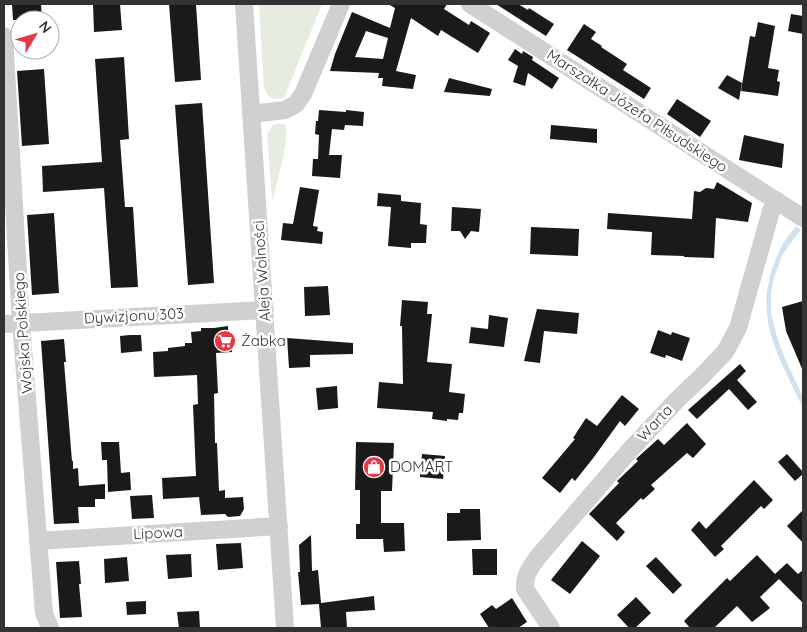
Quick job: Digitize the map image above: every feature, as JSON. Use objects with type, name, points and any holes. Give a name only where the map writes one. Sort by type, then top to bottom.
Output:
[{"type":"street","name":"Aleja Wolności","points":[[244,4],[285,628]]},
{"type":"street","points":[[251,114],[285,110],[296,104],[303,94],[341,4]]},
{"type":"street","name":"Marszałka Józefa Piłsudskiego","points":[[470,4],[799,216]]},
{"type":"street","name":"Wojska Polskiego","points":[[4,36],[12,323],[38,541],[44,613],[50,628]]},
{"type":"street","name":"Warta","points":[[551,628],[525,589],[527,573],[537,558],[631,449],[676,400],[725,352],[738,328],[771,211],[776,200]]},
{"type":"street","name":"Dywizjonu 303","points":[[12,323],[264,310]]},
{"type":"street","name":"Lipowa","points":[[38,541],[278,526]]},
{"type":"shaded area","points":[[259,4],[322,4],[284,98],[271,98],[264,87]]},
{"type":"shaded area","points":[[285,124],[286,140],[280,172],[272,199],[267,134],[273,125]]},
{"type":"water","points":[[796,226],[801,230],[782,256],[774,278],[771,293],[771,314],[786,361],[803,397],[803,408],[776,351],[767,314],[767,294],[771,274],[781,248]]},
{"type":"building","points":[[12,4],[41,4],[41,10],[12,10]]},
{"type":"building","points":[[93,4],[120,4],[122,30],[94,32]]},
{"type":"building","points":[[169,4],[196,4],[201,80],[175,82]]},
{"type":"building","points":[[388,4],[447,4],[444,9],[469,25],[471,21],[490,33],[478,53],[441,30],[438,36],[411,18],[396,71],[416,75],[413,89],[382,86],[383,78],[378,78],[379,73],[330,71],[352,12],[390,28],[395,8]],"holes":[[[366,31],[388,38],[383,59],[355,57]]]},
{"type":"building","points":[[496,4],[518,4],[528,10],[529,8],[554,24],[546,36]]},
{"type":"building","points":[[791,14],[803,16],[803,34],[788,31]]},
{"type":"building","points":[[758,22],[775,26],[768,68],[779,70],[777,81],[780,82],[778,96],[741,91],[750,36],[755,37]]},
{"type":"building","points":[[584,24],[596,32],[591,39],[627,64],[623,70],[651,88],[644,99],[567,50]]},
{"type":"building","points":[[515,49],[522,54],[523,51],[533,57],[532,60],[559,78],[552,89],[528,73],[525,86],[513,82],[518,66],[508,60]]},
{"type":"building","points":[[124,57],[129,139],[120,140],[125,207],[133,207],[138,287],[111,288],[104,188],[43,192],[42,166],[102,162],[95,59]]},
{"type":"building","points":[[44,69],[49,144],[22,146],[17,71]]},
{"type":"building","points":[[727,75],[742,83],[739,100],[718,88]]},
{"type":"building","points":[[449,78],[492,89],[490,96],[444,92]]},
{"type":"building","points":[[677,99],[711,121],[700,137],[667,114]]},
{"type":"building","points":[[202,103],[214,283],[188,285],[175,105]]},
{"type":"building","points":[[319,110],[364,112],[363,126],[345,125],[344,130],[332,129],[329,155],[342,155],[340,178],[312,176],[313,159],[318,159],[319,135],[315,134]]},
{"type":"building","points":[[551,125],[597,129],[597,143],[550,139]]},
{"type":"building","points":[[744,135],[784,144],[782,168],[739,160]]},
{"type":"building","points":[[717,182],[752,203],[748,222],[716,218],[714,258],[651,255],[652,232],[607,229],[608,213],[692,219],[694,191],[700,192],[706,188],[714,189]]},
{"type":"building","points":[[300,187],[319,190],[313,226],[318,227],[317,231],[323,232],[322,244],[281,240],[283,223],[293,224]]},
{"type":"building","points":[[378,193],[401,195],[401,201],[421,203],[420,224],[427,225],[426,243],[411,243],[411,248],[388,246],[391,207],[377,206]]},
{"type":"building","points":[[452,207],[481,209],[479,232],[471,231],[465,239],[460,231],[451,231]]},
{"type":"building","points":[[54,213],[59,293],[32,295],[27,215]]},
{"type":"building","points":[[531,227],[579,229],[578,256],[530,254]]},
{"type":"building","points":[[328,286],[330,315],[305,316],[304,287]]},
{"type":"building","points":[[402,300],[428,302],[427,314],[432,314],[427,362],[452,364],[449,392],[465,394],[463,413],[459,413],[458,420],[432,419],[433,412],[377,408],[379,382],[403,384],[402,326],[400,326]]},
{"type":"building","points":[[803,301],[803,371],[786,331],[782,307]]},
{"type":"building","points":[[537,309],[579,313],[577,334],[544,331],[540,363],[524,361]]},
{"type":"building","points":[[489,315],[508,318],[504,347],[469,343],[471,327],[488,329]]},
{"type":"building","points":[[228,326],[228,334],[231,334],[232,352],[216,353],[218,393],[214,394],[215,443],[217,443],[219,491],[225,490],[225,498],[243,497],[244,509],[240,516],[228,517],[225,514],[201,515],[199,497],[163,499],[162,478],[196,476],[193,405],[198,404],[197,375],[154,377],[153,352],[168,351],[168,348],[185,346],[185,343],[192,343],[191,332],[201,331],[201,328]]},
{"type":"building","points":[[658,330],[671,335],[672,332],[690,338],[682,361],[666,355],[665,358],[650,353]]},
{"type":"building","points":[[141,335],[142,351],[121,353],[120,336]]},
{"type":"building","points":[[287,338],[353,343],[353,354],[310,355],[310,367],[289,368]]},
{"type":"building","points":[[64,339],[66,362],[64,362],[73,469],[78,468],[79,486],[105,484],[105,499],[95,499],[95,507],[78,507],[79,523],[54,524],[41,341]]},
{"type":"building","points":[[740,364],[746,371],[737,380],[757,402],[748,410],[729,389],[697,419],[688,410]]},
{"type":"building","points":[[337,386],[338,408],[318,410],[316,388]]},
{"type":"building","points":[[622,395],[639,409],[625,426],[620,421],[575,481],[572,478],[560,493],[542,478],[575,439],[573,438],[586,418],[597,426]]},
{"type":"building","points":[[687,423],[706,444],[693,458],[687,453],[651,485],[655,489],[643,500],[641,498],[616,523],[625,532],[617,541],[589,514],[619,483],[617,481],[638,461],[636,459],[638,457],[658,439],[664,445]]},
{"type":"building","points":[[101,442],[119,442],[121,473],[130,472],[131,490],[108,492],[107,460],[102,460]]},
{"type":"building","points":[[356,442],[394,443],[392,491],[381,491],[381,523],[404,523],[405,551],[384,552],[383,539],[356,539],[356,524],[360,524],[360,490],[355,490]]},
{"type":"building","points":[[422,454],[445,456],[443,479],[420,477]]},
{"type":"building","points":[[787,454],[803,472],[795,481],[778,462]]},
{"type":"building","points":[[754,480],[773,500],[764,509],[761,506],[721,546],[724,549],[715,557],[691,530],[699,521],[706,529]]},
{"type":"building","points":[[152,495],[154,518],[132,519],[130,496]]},
{"type":"building","points":[[460,509],[480,509],[481,540],[447,541],[447,513],[460,513]]},
{"type":"building","points":[[803,510],[803,543],[787,526]]},
{"type":"building","points":[[311,535],[312,571],[318,570],[321,603],[374,596],[375,610],[346,612],[347,628],[321,628],[319,604],[301,605],[298,572],[300,572],[299,545]]},
{"type":"building","points":[[582,541],[600,556],[570,594],[551,580]]},
{"type":"building","points":[[241,543],[243,568],[218,570],[216,544]]},
{"type":"building","points":[[472,549],[497,549],[497,575],[473,575]]},
{"type":"building","points":[[191,554],[192,577],[168,579],[166,555]]},
{"type":"building","points":[[757,555],[775,574],[787,563],[798,574],[803,570],[803,603],[779,579],[760,597],[770,608],[752,622],[737,606],[714,628],[690,628],[684,621],[727,578],[730,581]]},
{"type":"building","points":[[127,557],[129,581],[105,583],[104,559]]},
{"type":"building","points":[[656,557],[682,585],[673,594],[646,566]]},
{"type":"building","points":[[79,561],[82,617],[60,618],[56,562]]},
{"type":"building","points":[[636,597],[651,613],[635,628],[629,628],[617,615]]},
{"type":"building","points":[[512,598],[527,622],[518,628],[489,628],[480,614],[492,605],[496,609]]},
{"type":"building","points":[[146,601],[146,614],[127,615],[126,602]]},
{"type":"building","points":[[199,611],[200,628],[179,628],[177,612]]},
{"type":"place","name":"Żabka","points":[[225,341]]},
{"type":"place","name":"DOMART","points":[[374,467]]}]
